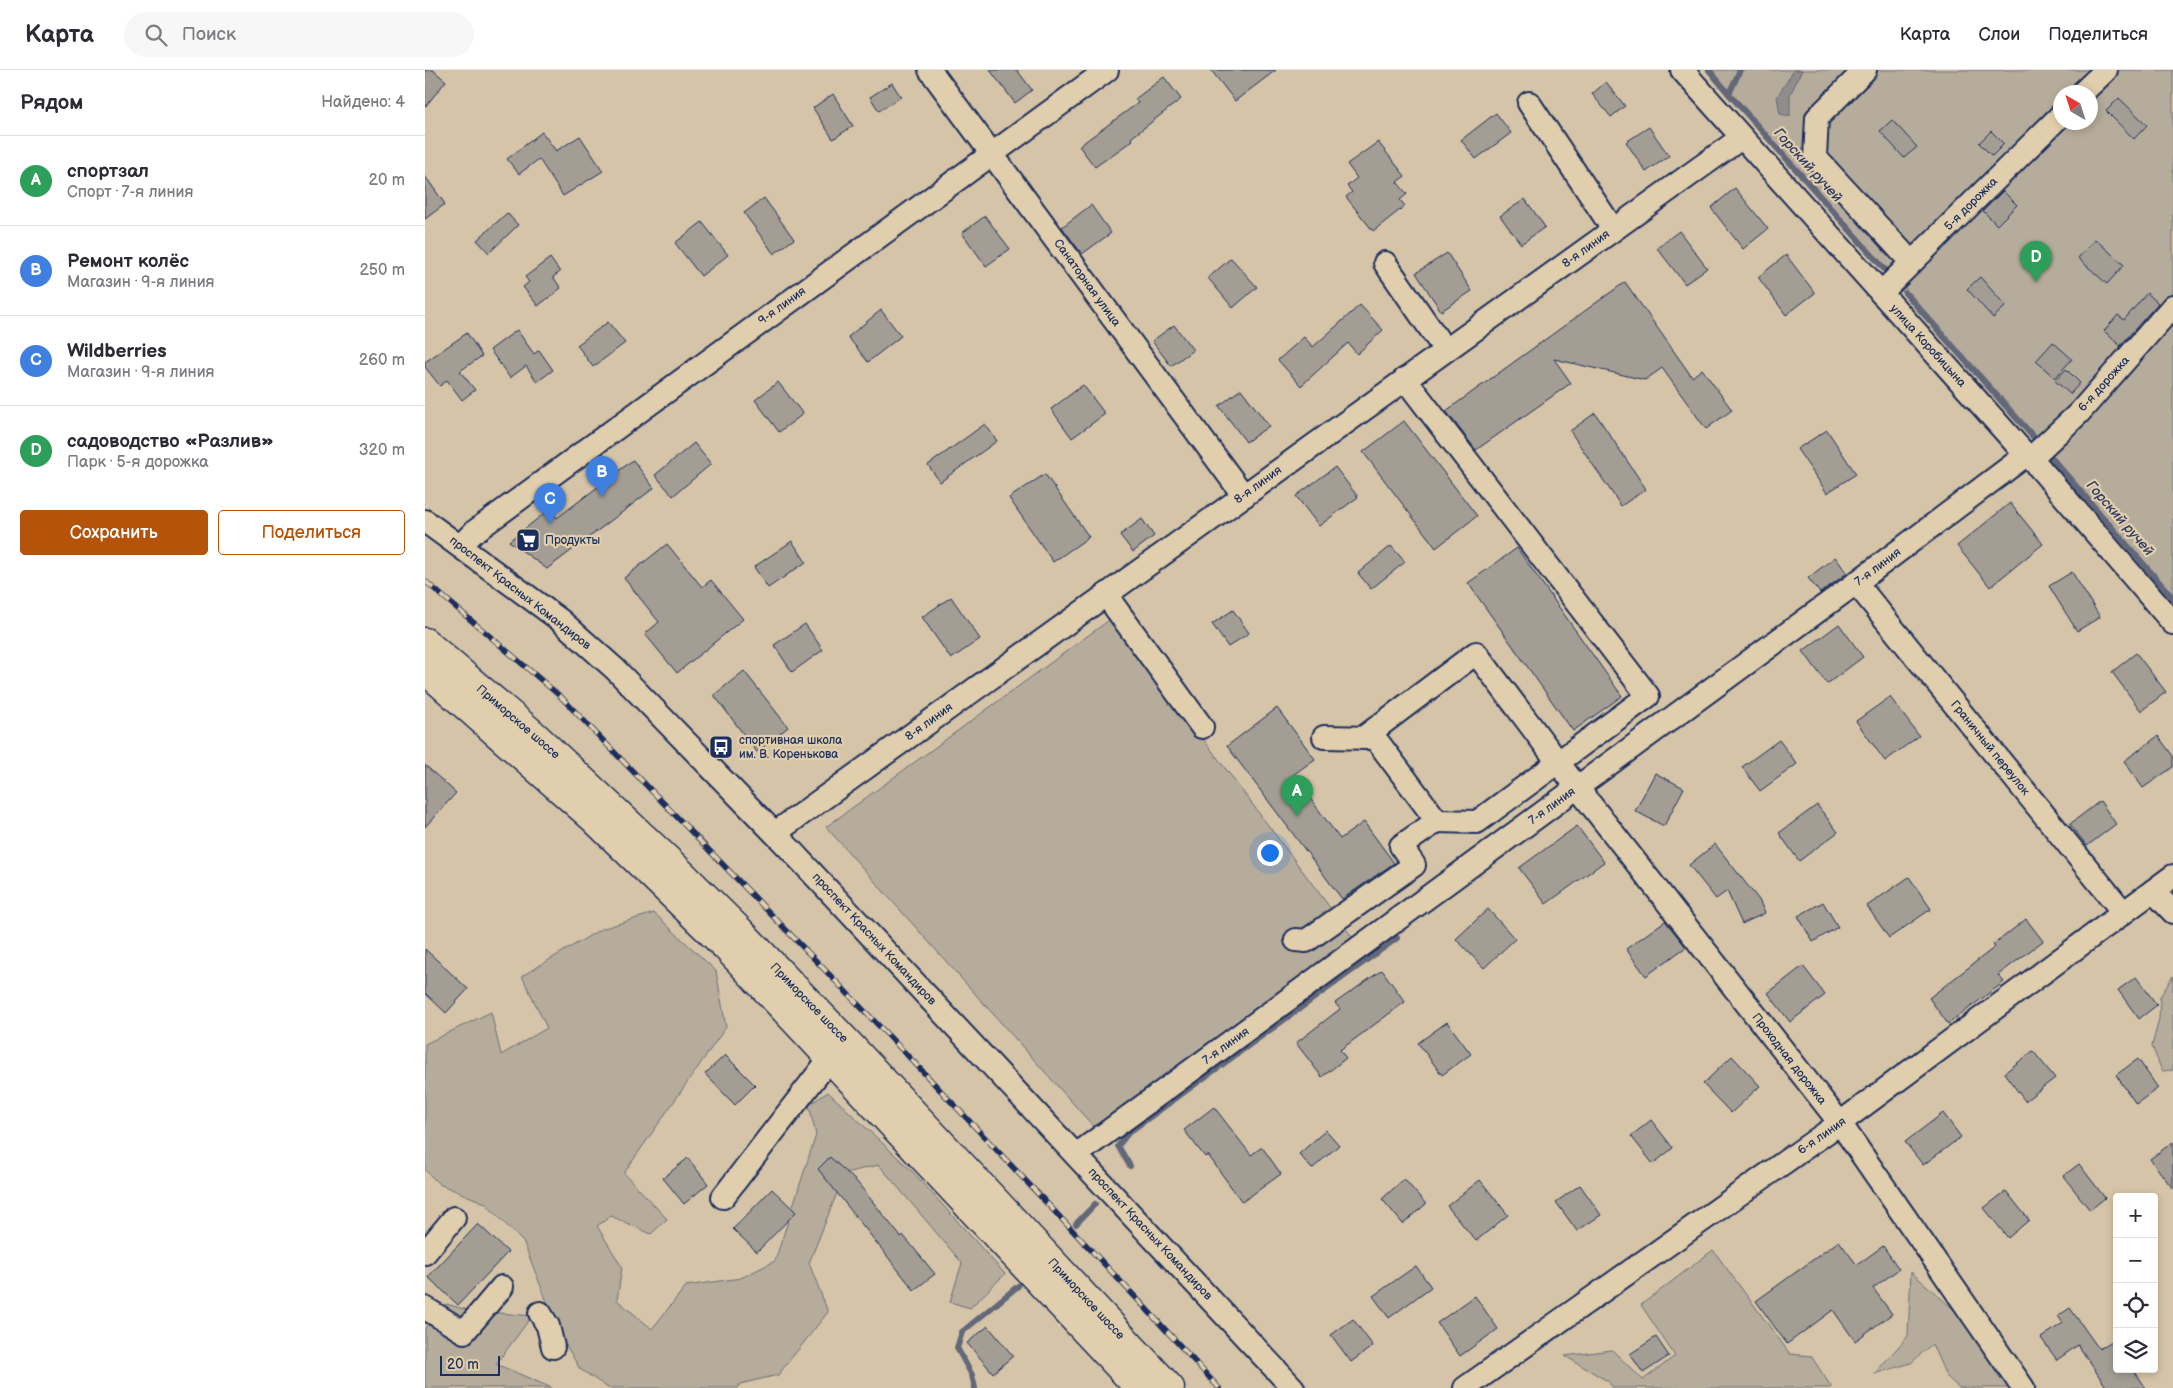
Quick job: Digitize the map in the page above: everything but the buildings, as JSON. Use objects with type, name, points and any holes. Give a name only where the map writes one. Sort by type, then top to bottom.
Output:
[{"type":"highway","name":"Приморское шоссе","points":[[425,642],[532,733],[671,863],[738,929],[847,1042],[1170,1388]]},
{"type":"highway","name":"Приморское шоссе","points":[[425,670],[593,818],[725,946],[1139,1388]]},
{"type":"street","name":"Санаторная улица","points":[[930,70],[1244,496]]},
{"type":"street","name":"9-я линия","points":[[460,546],[474,532],[1107,70]]},
{"type":"street","name":"улица Коробицына","points":[[1682,70],[2171,617]]},
{"type":"street","points":[[1865,70],[1817,118],[1815,157],[1911,262]]},
{"type":"street","points":[[2090,85],[2106,70]]},
{"type":"street","points":[[1529,103],[1613,229]]},
{"type":"street","name":"5-я дорожка","points":[[1881,293],[2053,123]]},
{"type":"street","name":"8-я линия","points":[[775,833],[1741,138]]},
{"type":"street","points":[[1385,263],[1445,350]]},
{"type":"street","name":"6-я дорожка","points":[[2028,457],[2079,413],[2173,306]]},
{"type":"street","points":[[1296,940],[1306,941],[1414,865],[1401,846],[1437,821],[1477,822],[1648,696],[1405,380]]},
{"type":"street","name":"7-я линия","points":[[1076,1155],[2028,457]]},
{"type":"street","name":"проспект Красных Командиров","points":[[425,521],[585,641],[775,833],[1293,1388]]},
{"type":"street","name":"Граничный переулок","points":[[1857,583],[2123,912]]},
{"type":"street","points":[[1106,595],[1202,727]]},
{"type":"street","name":"Проходная дорожка","points":[[1363,738],[1476,653],[1578,788],[1840,1123],[2023,1388]]},
{"type":"street","points":[[1324,738],[1375,738],[1437,821]]},
{"type":"street","name":"6-я линия","points":[[1465,1388],[1840,1123],[2173,876]]},
{"type":"street","points":[[2153,891],[2173,912]]},
{"type":"street","points":[[723,1197],[831,1057]]},
{"type":"street","points":[[425,1252],[454,1218]]},
{"type":"street","points":[[425,1308],[464,1332],[502,1287]]},
{"type":"street","points":[[540,1313],[548,1326],[553,1347]]},
{"type":"shaded area","points":[[1711,70],[2173,70],[2173,604],[2041,441]]},
{"type":"shaded area","points":[[1794,70],[1802,70],[1790,95],[1790,116],[1780,114],[1777,97]]},
{"type":"shaded area","points":[[1112,618],[1353,938],[1095,1128],[826,827]]},
{"type":"shaded area","points":[[654,913],[716,971],[726,1027],[624,1173],[667,1219],[651,1234],[611,1216],[597,1226],[622,1267],[617,1300],[652,1329],[686,1286],[741,1278],[775,1261],[816,1135],[809,1105],[828,1092],[911,1170],[1005,1274],[970,1308],[950,1302],[962,1263],[879,1165],[845,1173],[809,1263],[828,1312],[778,1375],[740,1384],[738,1388],[608,1388],[580,1369],[560,1335],[524,1243],[485,1203],[439,1184],[425,1170],[425,1044],[491,1012],[501,1055],[547,1028],[522,976],[601,929]]},
{"type":"shaded area","points":[[2173,976],[2173,1070],[2162,1071],[2152,1046],[2159,1019],[2160,997]]},
{"type":"shaded area","points":[[1713,1250],[1790,1354],[1811,1356],[1832,1388],[1613,1388],[1609,1382],[1565,1356],[1612,1350],[1643,1380],[1675,1356],[1641,1305]]},
{"type":"shaded area","points":[[1911,1272],[1965,1319],[2013,1388],[1959,1388],[1946,1376],[1932,1344],[1911,1363],[1874,1374],[1908,1336]]},
{"type":"shaded area","points":[[446,1304],[468,1310],[532,1316],[496,1364],[552,1388],[425,1388],[425,1328]]},
{"type":"waterway","points":[[1709,70],[1729,94]]},
{"type":"waterway","name":"Горский ручей","points":[[1740,70],[1729,94],[1886,271]]},
{"type":"waterway","name":"Горский ручей","points":[[1905,293],[2035,439]]},
{"type":"waterway","name":"Горский ручей","points":[[2049,455],[2173,598]]},
{"type":"waterway","points":[[1130,1166],[1118,1146],[1129,1132],[1397,938]]},
{"type":"waterway","points":[[1076,1224],[1095,1204]]},
{"type":"waterway","points":[[975,1388],[972,1375],[957,1348],[962,1332],[1018,1286]]},
{"type":"railway","points":[[425,581],[561,697],[909,1057],[1219,1388]]},
{"type":"place","name":"садоводство «Разлив»","points":[[2036,282]]},
{"type":"place","name":"Ремонт колёс","points":[[602,497]]},
{"type":"place","name":"Wildberries","points":[[550,524]]},
{"type":"place","name":"Продукты","points":[[528,540]]},
{"type":"place","name":"спортивная школа им. В. Коренькова","points":[[721,747]]},
{"type":"place","name":"спортзал","points":[[1297,816]]}]
